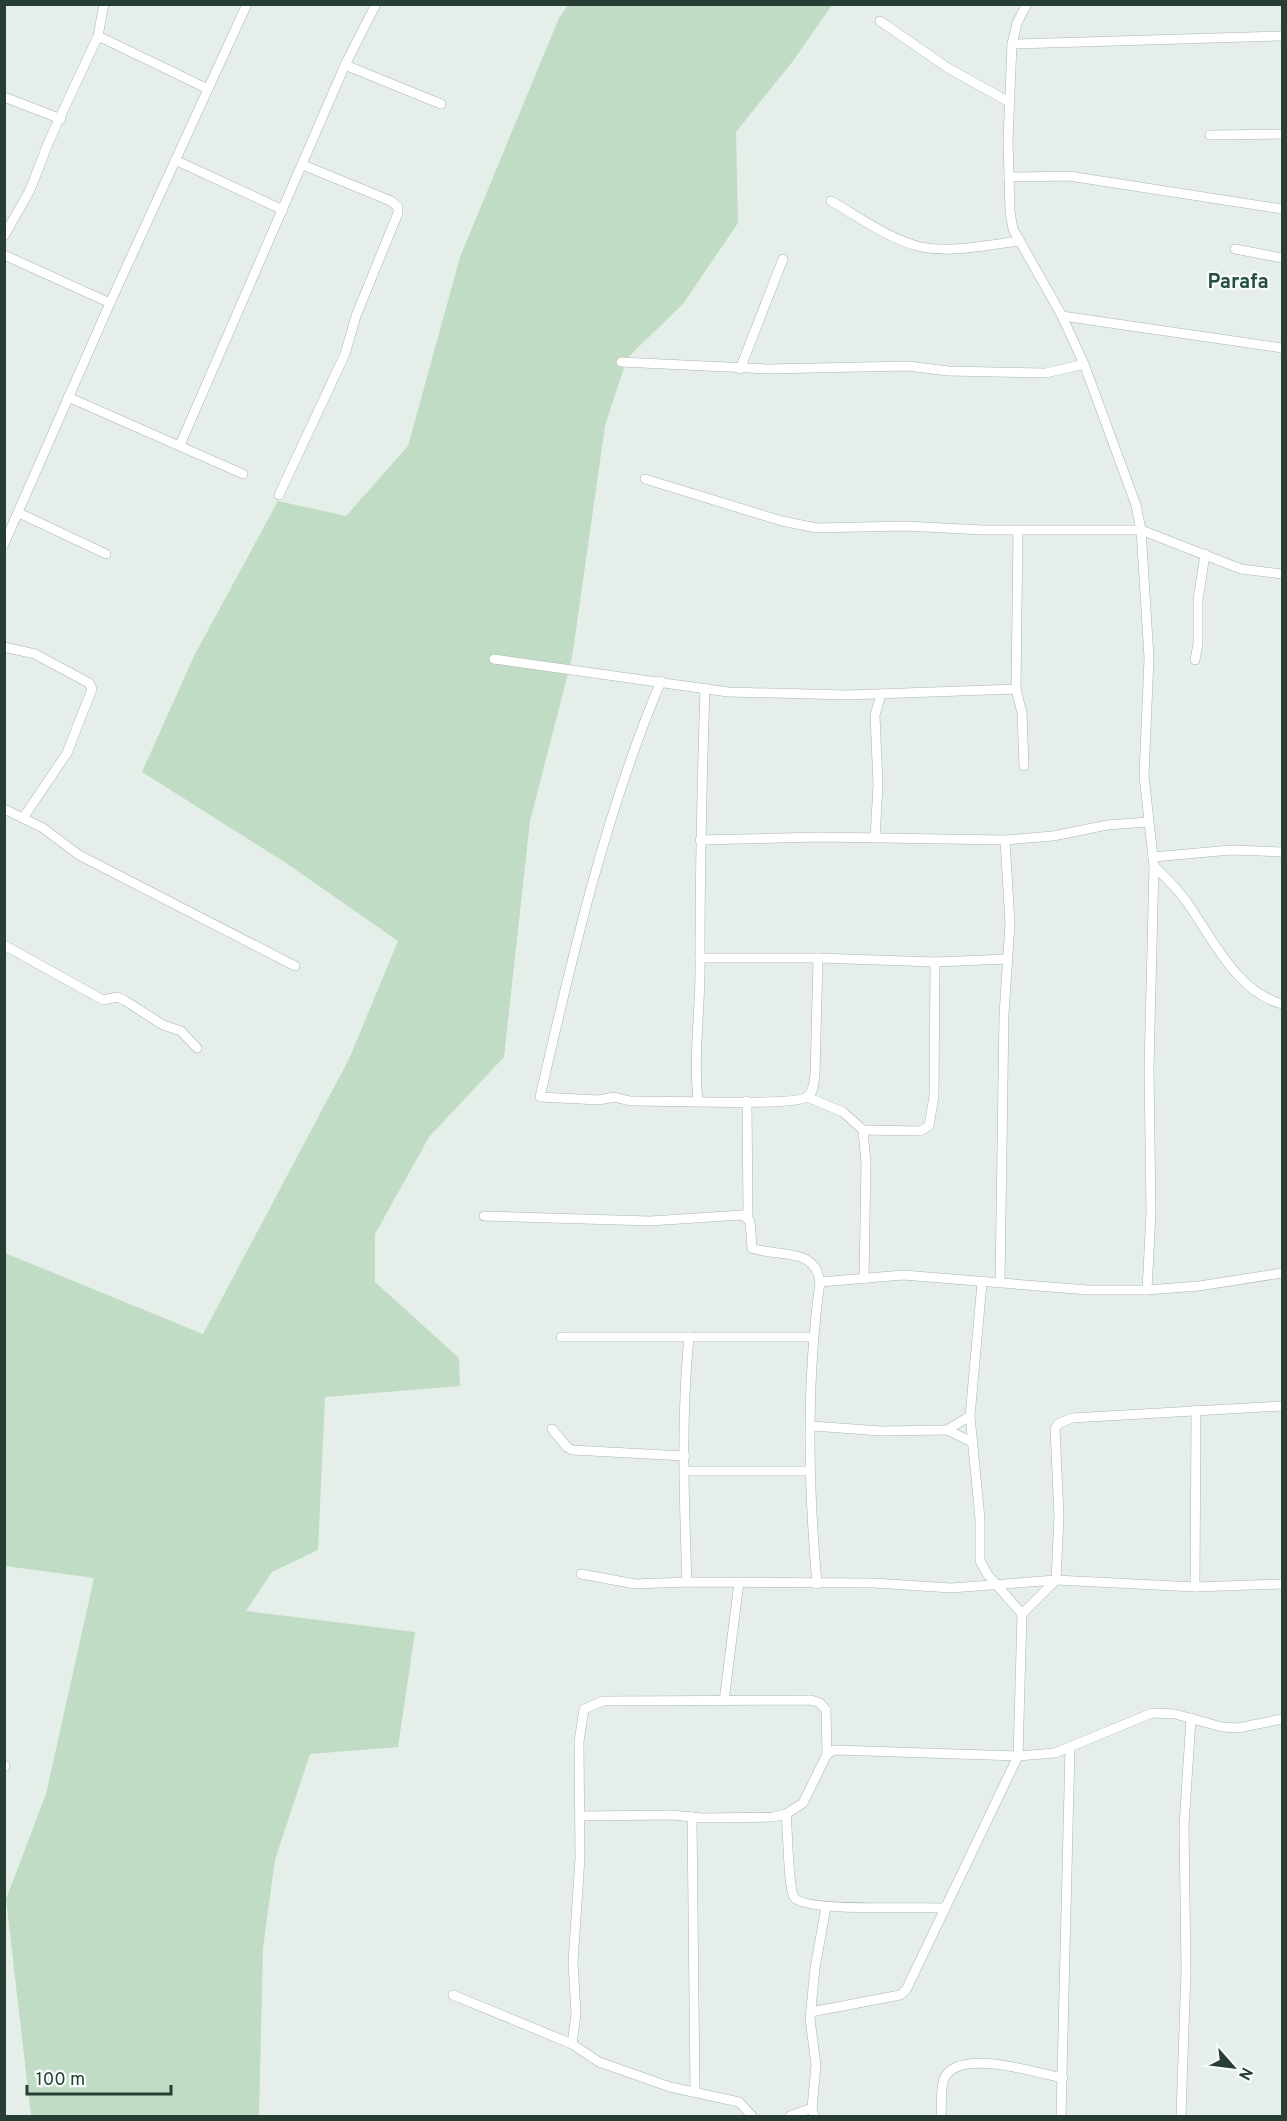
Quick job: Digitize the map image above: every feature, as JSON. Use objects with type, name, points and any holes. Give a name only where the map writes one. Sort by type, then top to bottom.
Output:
[{"type":"street","points":[[4,236],[30,190],[98,36],[104,4]]},
{"type":"street","points":[[4,544],[110,303],[247,4]]},
{"type":"street","points":[[180,446],[345,65],[376,4]]},
{"type":"street","points":[[1026,4],[1017,22],[1012,44],[1009,102],[1010,212],[1019,241],[1062,316],[1084,364],[1136,505],[1141,530],[1149,658],[1144,776],[1154,862],[1149,1068],[1151,1213],[1148,1290]]},
{"type":"street","points":[[880,21],[948,68],[1009,102]]},
{"type":"street","points":[[98,36],[208,89]]},
{"type":"street","points":[[1012,44],[1282,36]]},
{"type":"street","points":[[345,65],[441,104]]},
{"type":"street","points":[[4,97],[61,119]]},
{"type":"street","points":[[1210,135],[1282,134]]},
{"type":"street","points":[[175,160],[283,210]]},
{"type":"street","points":[[279,495],[345,354],[356,315],[398,213],[398,207],[391,201],[303,165]]},
{"type":"street","points":[[1009,177],[1069,177],[1282,209]]},
{"type":"street","points":[[831,201],[895,238],[919,246],[947,249],[1019,241]]},
{"type":"street","points":[[1235,249],[1282,258]]},
{"type":"street","points":[[4,255],[110,303]]},
{"type":"street","points":[[740,369],[783,259]]},
{"type":"street","points":[[1062,316],[1282,348]]},
{"type":"street","points":[[621,362],[740,369],[908,366],[948,371],[1046,373],[1084,364]]},
{"type":"street","points":[[68,397],[243,474]]},
{"type":"street","points":[[645,479],[782,521],[816,528],[905,526],[1018,531],[1141,530],[1241,569],[1282,574]]},
{"type":"street","points":[[4,516],[17,517],[106,554]]},
{"type":"street","points":[[1018,531],[1016,689],[1022,713],[1024,766]]},
{"type":"street","points":[[1195,660],[1198,644],[1198,600],[1205,554]]},
{"type":"street","points":[[4,647],[42,657],[89,683],[92,689],[67,753],[23,818]]},
{"type":"street","points":[[494,658],[728,692],[881,694],[1016,689]]},
{"type":"street","points":[[661,681],[624,777],[587,903],[540,1097],[698,1101],[791,1101],[807,1097],[843,1112],[863,1130],[920,1131],[929,1126],[934,1096],[934,962]]},
{"type":"street","points":[[698,1101],[696,1066],[705,688]]},
{"type":"street","points":[[875,838],[878,785],[876,715],[881,694]]},
{"type":"street","points":[[4,809],[42,828],[79,855],[295,966]]},
{"type":"street","points":[[700,840],[875,838],[1005,840],[1053,836],[1107,825],[1148,822]]},
{"type":"street","points":[[1000,1283],[1004,1014],[1010,901],[1005,840]]},
{"type":"street","points":[[1154,862],[1231,850],[1282,852]]},
{"type":"street","points":[[1154,862],[1184,898],[1236,973],[1259,996],[1282,1005]]},
{"type":"street","points":[[4,945],[103,1000],[117,997],[124,1000],[163,1025],[181,1031],[197,1048]]},
{"type":"street","points":[[700,958],[818,958],[934,962],[1007,959]]},
{"type":"street","points":[[807,1097],[813,1089],[815,1075],[818,958]]},
{"type":"street","points":[[747,1101],[748,1217],[752,1248],[809,1260],[819,1274],[813,1337],[810,1471],[816,1584]]},
{"type":"street","points":[[863,1130],[866,1162],[864,1279]]},
{"type":"street","points":[[484,1216],[650,1221],[742,1215],[748,1217]]},
{"type":"street","points":[[820,1282],[903,1275],[1088,1290],[1148,1290],[1199,1286],[1282,1273]]},
{"type":"street","points":[[810,2012],[891,1997],[906,1990],[1018,1756],[1022,1614],[980,1561],[980,1519],[970,1416],[982,1282]]},
{"type":"street","points":[[561,1337],[813,1337]]},
{"type":"street","points":[[687,1582],[685,1456],[689,1337]]},
{"type":"street","points":[[1022,1614],[1056,1581],[1059,1516],[1055,1430],[1058,1424],[1072,1418],[1282,1406]]},
{"type":"street","points":[[1195,1587],[1196,1410]]},
{"type":"street","points":[[947,1430],[970,1416]]},
{"type":"street","points":[[812,1426],[881,1431],[947,1430],[972,1442]]},
{"type":"street","points":[[552,1429],[572,1450],[685,1456]]},
{"type":"street","points":[[685,1470],[810,1471]]},
{"type":"street","points":[[581,1574],[635,1584],[874,1583],[960,1588],[1056,1581],[1195,1587],[1282,1584]]},
{"type":"street","points":[[724,1701],[739,1582]]},
{"type":"street","points":[[572,2044],[576,2014],[573,1962],[580,1858],[579,1742],[584,1709],[603,1701],[621,1700],[811,1700],[820,1703],[826,1710],[827,1754],[803,1803],[786,1814],[773,1817],[580,1816]]},
{"type":"street","points":[[827,1754],[835,1750],[1018,1756],[1055,1753],[1152,1713],[1161,1712],[1222,1727],[1238,1728],[1282,1719]]},
{"type":"street","points":[[1181,2116],[1186,1970],[1184,1826],[1191,1718]]},
{"type":"street","points":[[1061,2116],[1070,1747]]},
{"type":"street","points":[[786,1814],[794,1897],[800,1902],[826,1907],[944,1908]]},
{"type":"street","points":[[692,1817],[695,2092]]},
{"type":"street","points":[[790,2116],[813,2112],[816,2074],[810,2012],[814,1968],[826,1907]]},
{"type":"street","points":[[453,1995],[572,2044],[599,2062],[670,2087],[739,2102],[752,2116]]},
{"type":"street","points":[[941,2116],[944,2079],[951,2070],[963,2064],[993,2063],[1063,2078]]},
{"type":"green space","points":[[568,5],[832,5],[793,61],[736,132],[738,223],[683,304],[627,358],[605,426],[572,658],[530,821],[504,1057],[429,1137],[375,1234],[375,1282],[459,1358],[460,1386],[325,1397],[318,1550],[272,1572],[246,1611],[415,1632],[398,1747],[310,1754],[275,1860],[263,1948],[259,2116],[31,2116],[6,1899],[46,1794],[94,1578],[5,1566],[5,1253],[203,1334],[349,1059],[398,941],[286,863],[142,772],[194,656],[278,501],[346,516],[408,446],[460,257],[559,18]]},
{"type":"district","name":"Parafa","points":[[1238,281]]}]
